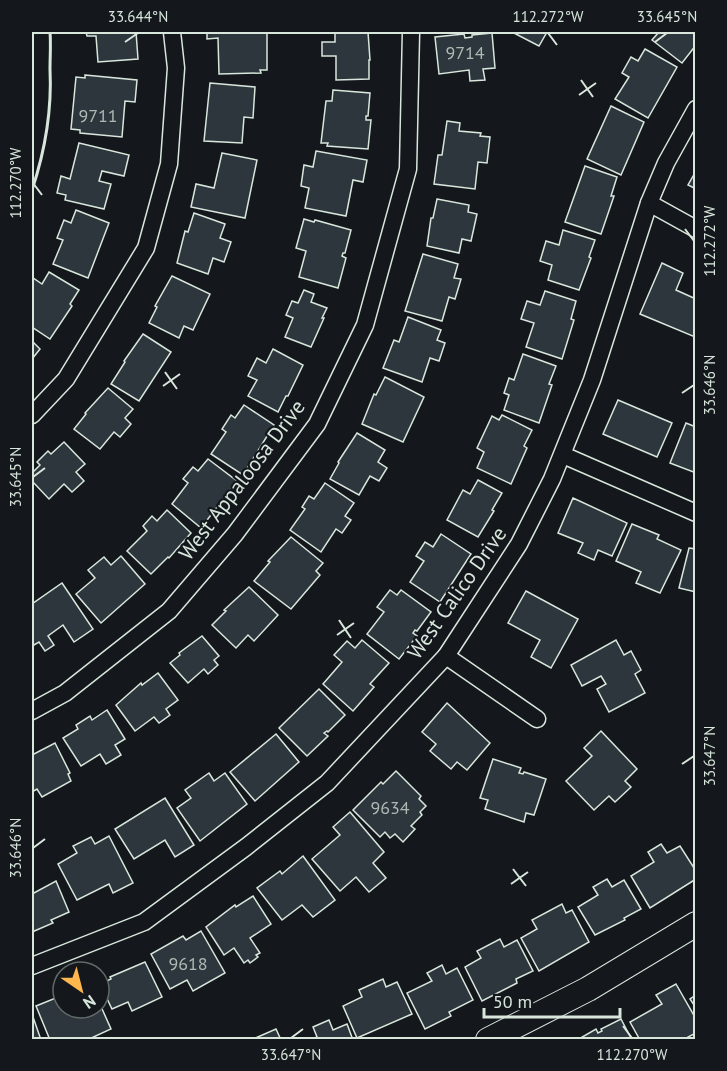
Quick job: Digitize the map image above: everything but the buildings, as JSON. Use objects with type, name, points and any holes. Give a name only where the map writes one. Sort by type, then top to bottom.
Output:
[{"type":"street","points":[[32,415],[66,379],[146,248],[169,164],[176,68],[172,32]]},
{"type":"street","name":"West Appaloosa Drive","points":[[32,711],[65,693],[169,610],[235,534],[317,424],[365,325],[408,169],[411,32]]},
{"type":"street","name":"West Calico Drive","points":[[32,966],[144,922],[246,847],[327,783],[446,656],[519,544],[563,455],[592,380],[649,203],[670,153],[696,108]]},
{"type":"street","points":[[649,203],[696,229]]},
{"type":"street","points":[[563,455],[696,513]]},
{"type":"street","points":[[446,656],[537,719]]},
{"type":"street","points":[[488,1040],[588,989],[696,924]]},
{"type":"wall","points":[[32,190],[41,160],[49,115],[50,32]]}]
